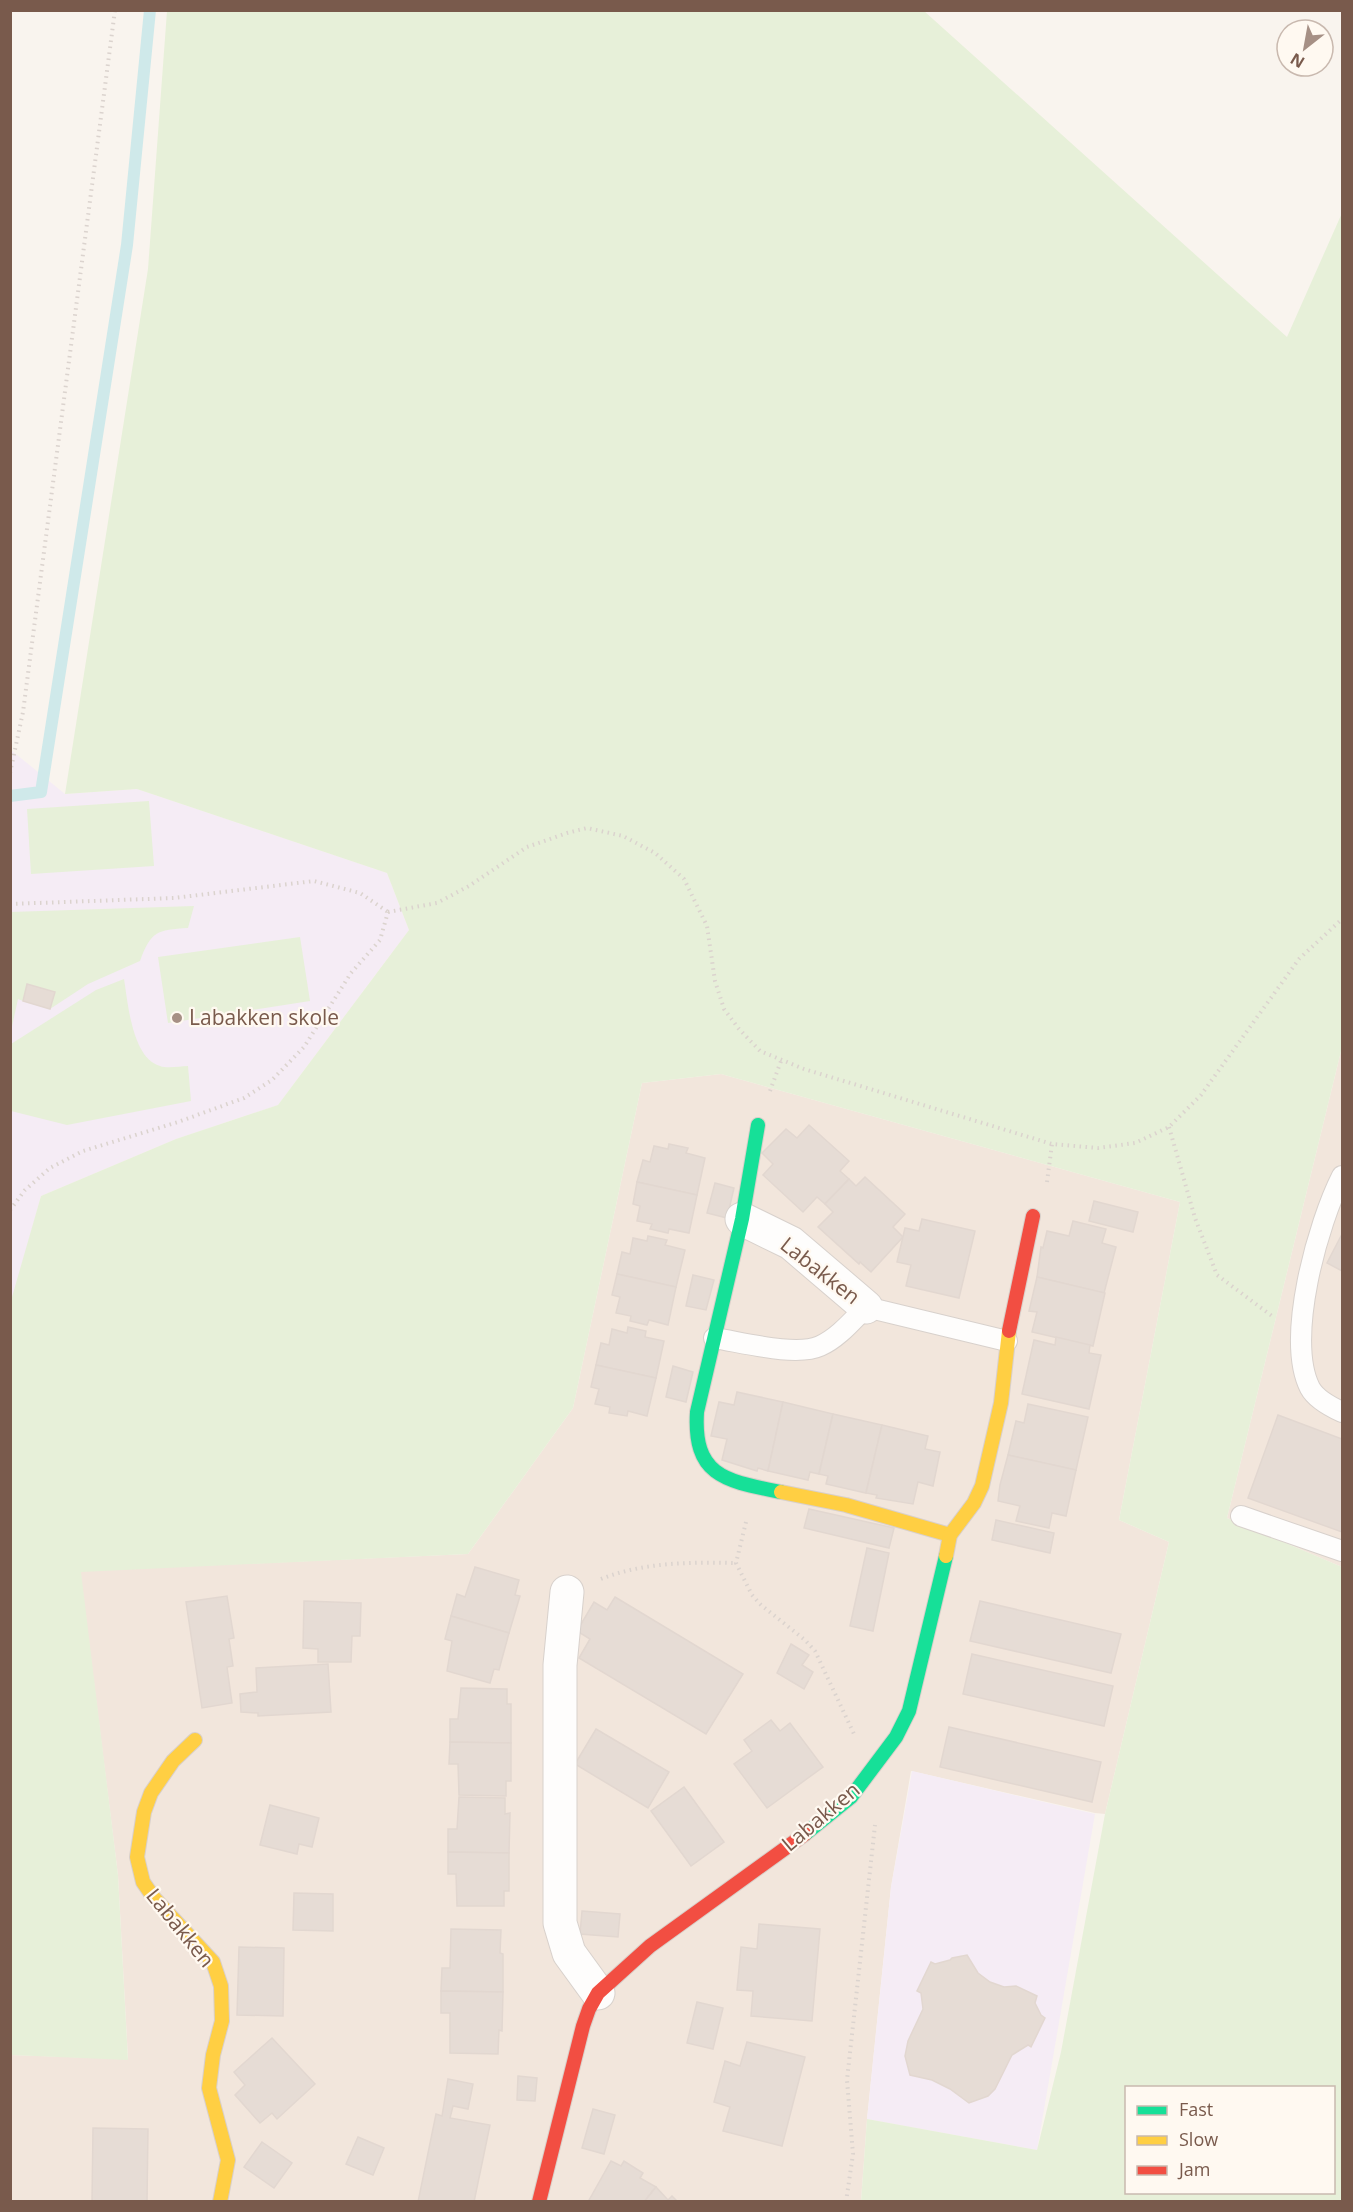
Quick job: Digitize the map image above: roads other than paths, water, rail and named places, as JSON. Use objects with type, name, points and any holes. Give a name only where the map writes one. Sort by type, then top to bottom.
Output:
[{"type":"street","points":[[758,1125],[742,1219],[698,1412],[696,1430],[698,1445],[704,1460],[718,1475],[754,1487],[846,1505],[950,1535]]},
{"type":"street","name":"Labakken","points":[[539,2202],[583,2026],[598,1993],[650,1946],[825,1820],[870,1774],[896,1737],[909,1711],[950,1535],[974,1503],[982,1486],[1001,1403],[1006,1341],[1033,1216]]},
{"type":"street","name":"Labakken","points":[[742,1219],[791,1243],[866,1307]]},
{"type":"street","points":[[567,1592],[560,1665],[560,1923],[569,1953],[598,1993]]},
{"type":"street","name":"Labakken","points":[[195,1740],[173,1761],[151,1793],[144,1812],[137,1857],[143,1882],[154,1898],[213,1962],[221,1986],[222,2021],[213,2055],[209,2088],[228,2160],[220,2202]]},
{"type":"lane","points":[[1342,1176],[1334,1192],[1314,1256],[1302,1314],[1302,1367],[1311,1390],[1342,1412]]},
{"type":"lane","name":"Labakken","points":[[714,1338],[797,1351],[819,1347],[840,1334],[866,1307],[1006,1341]]},
{"type":"lane","points":[[1240,1516],[1342,1551]]},
{"type":"waterway","points":[[10,796],[41,792],[127,245],[150,10]]},
{"type":"place","name":"Labakken skole","points":[[177,1018]]}]
